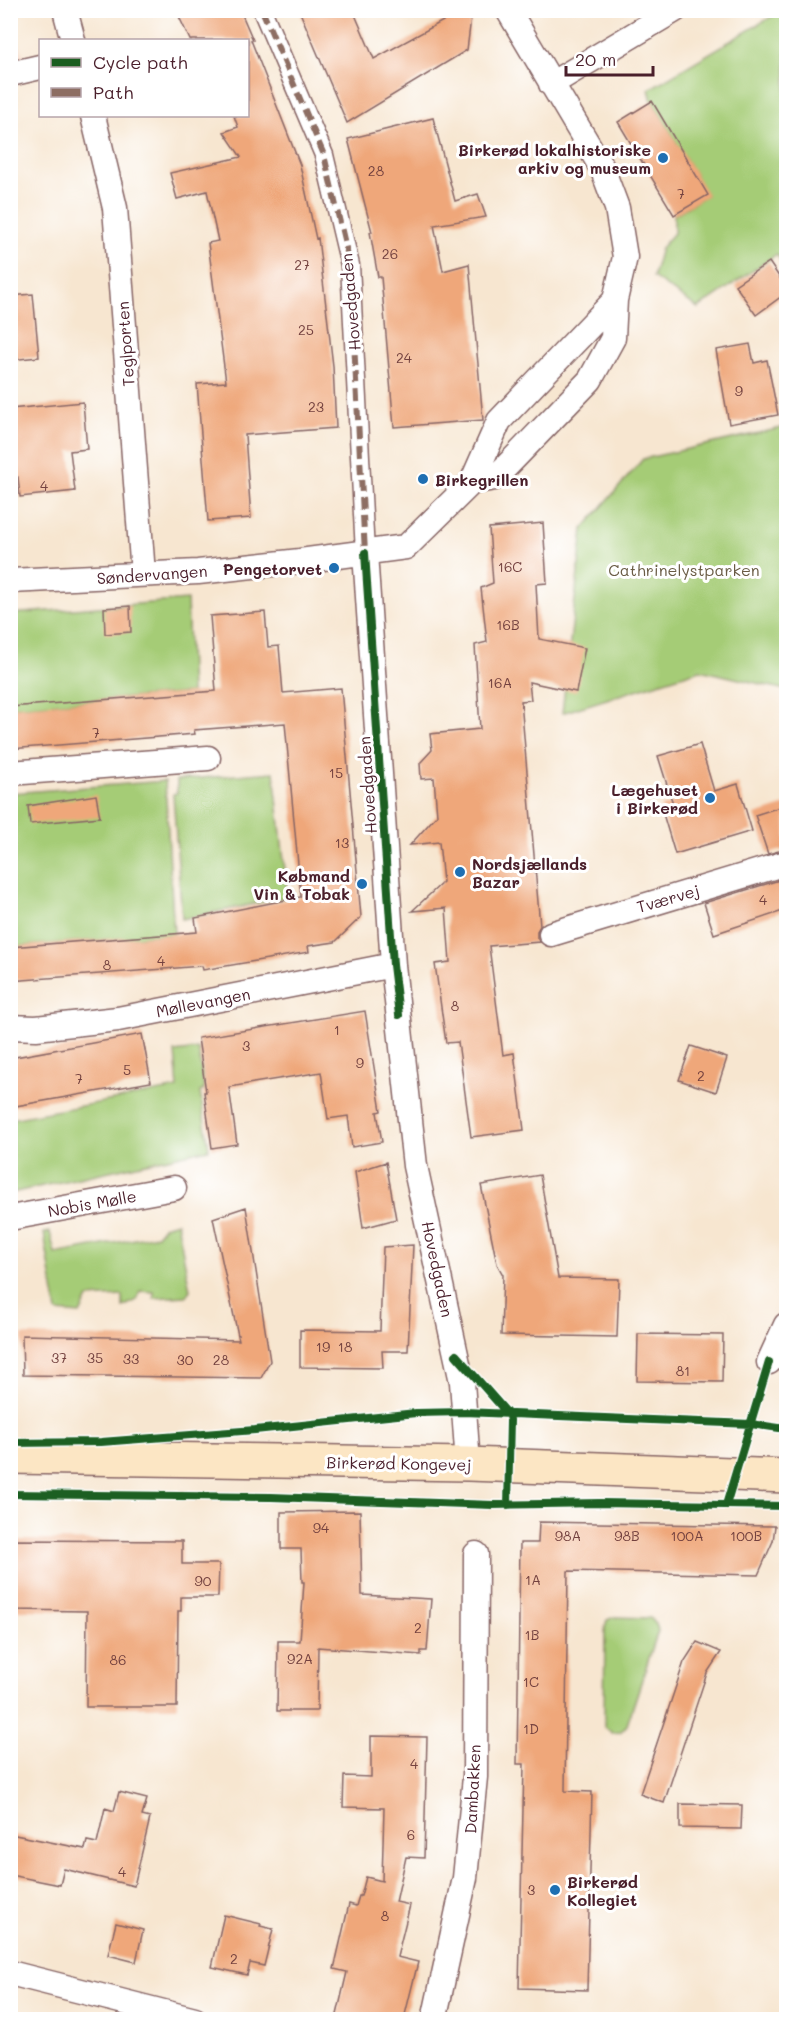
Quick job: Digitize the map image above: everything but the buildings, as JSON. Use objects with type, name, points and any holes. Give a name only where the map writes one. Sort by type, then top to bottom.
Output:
[{"type":"main road","name":"Birkerød Kongevej","points":[[10,1457],[468,1464],[786,1476]]},
{"type":"street","points":[[65,10],[73,39]]},
{"type":"street","name":"Hovedgaden","points":[[262,10],[324,155],[350,265],[365,553],[393,965],[415,1166],[462,1382],[468,1464]]},
{"type":"street","points":[[551,84],[675,10]]},
{"type":"street","points":[[472,482],[495,478],[590,380],[613,338],[615,300],[625,257],[617,208],[602,168],[551,84],[512,12]]},
{"type":"street","points":[[10,74],[39,67]]},
{"type":"street","name":"Teglporten","points":[[93,117],[115,208],[143,574]]},
{"type":"street","points":[[472,482],[499,421],[615,300]]},
{"type":"street","name":"Søndervangen","points":[[10,581],[210,571],[406,547],[472,482]]},
{"type":"street","points":[[10,773],[208,758]]},
{"type":"street","name":"Tværvej","points":[[551,934],[786,864]]},
{"type":"street","name":"Møllevangen","points":[[10,1027],[36,1028],[118,1019],[393,965]]},
{"type":"street","name":"Nobis Mølle","points":[[10,1218],[174,1188]]},
{"type":"street","points":[[769,1362],[786,1325]]},
{"type":"street","name":"Dambakken","points":[[434,2019],[465,1878],[474,1789],[476,1554]]},
{"type":"street","points":[[10,1973],[195,2019]]},
{"type":"shaded area","points":[[10,11],[25,62],[10,66]]},
{"type":"green space","points":[[781,11],[786,11],[786,271],[777,254],[698,308],[653,277],[661,248],[674,233],[674,215],[707,195],[652,101],[649,89]]},
{"type":"green space","name":"Cathrinelystparken","points":[[786,427],[786,690],[700,670],[562,713],[583,529],[643,459]]},
{"type":"green space","points":[[187,600],[191,693],[11,707],[11,614]]},
{"type":"green space","points":[[274,772],[288,897],[182,919],[173,794],[177,793],[177,780]]},
{"type":"green space","points":[[165,781],[174,934],[11,947],[11,793]]},
{"type":"green space","points":[[198,1049],[204,1090],[200,1092],[209,1149],[11,1193],[11,1119],[178,1088],[175,1052]]},
{"type":"green space","points":[[177,1222],[190,1290],[186,1296],[154,1298],[154,1292],[140,1291],[137,1300],[123,1307],[123,1296],[88,1298],[80,1314],[57,1312],[44,1233],[50,1232],[55,1254],[157,1235],[164,1226]]},
{"type":"green space","points":[[614,1617],[650,1618],[656,1623],[658,1631],[627,1725],[620,1732],[612,1733],[604,1726],[605,1627],[607,1620]]},
{"type":"marked path","points":[[262,10],[324,155],[350,265],[365,553]]},
{"type":"cycle path","points":[[365,553],[393,965],[399,1015]]},
{"type":"cycle path","points":[[456,1355],[508,1414],[510,1420],[508,1505]]},
{"type":"cycle path","points":[[726,1505],[769,1362]]},
{"type":"cycle path","points":[[10,1443],[101,1442],[255,1430],[416,1413],[465,1412],[751,1424],[786,1429]]},
{"type":"cycle path","points":[[10,1494],[271,1497],[493,1505],[600,1503],[786,1506]]},
{"type":"place","name":"Birkerød lokalhistoriske arkiv og museum","points":[[663,158]]},
{"type":"place","name":"Birkegrillen","points":[[423,479]]},
{"type":"place","name":"Pengetorvet","points":[[334,568]]},
{"type":"place","name":"Lægehuset i Birkerød","points":[[710,798]]},
{"type":"place","name":"Nordsjællands Bazar","points":[[460,872]]},
{"type":"place","name":"Købmand Vin & Tobak","points":[[362,884]]},
{"type":"place","name":"Birkerød Kollegiet","points":[[555,1890]]}]
